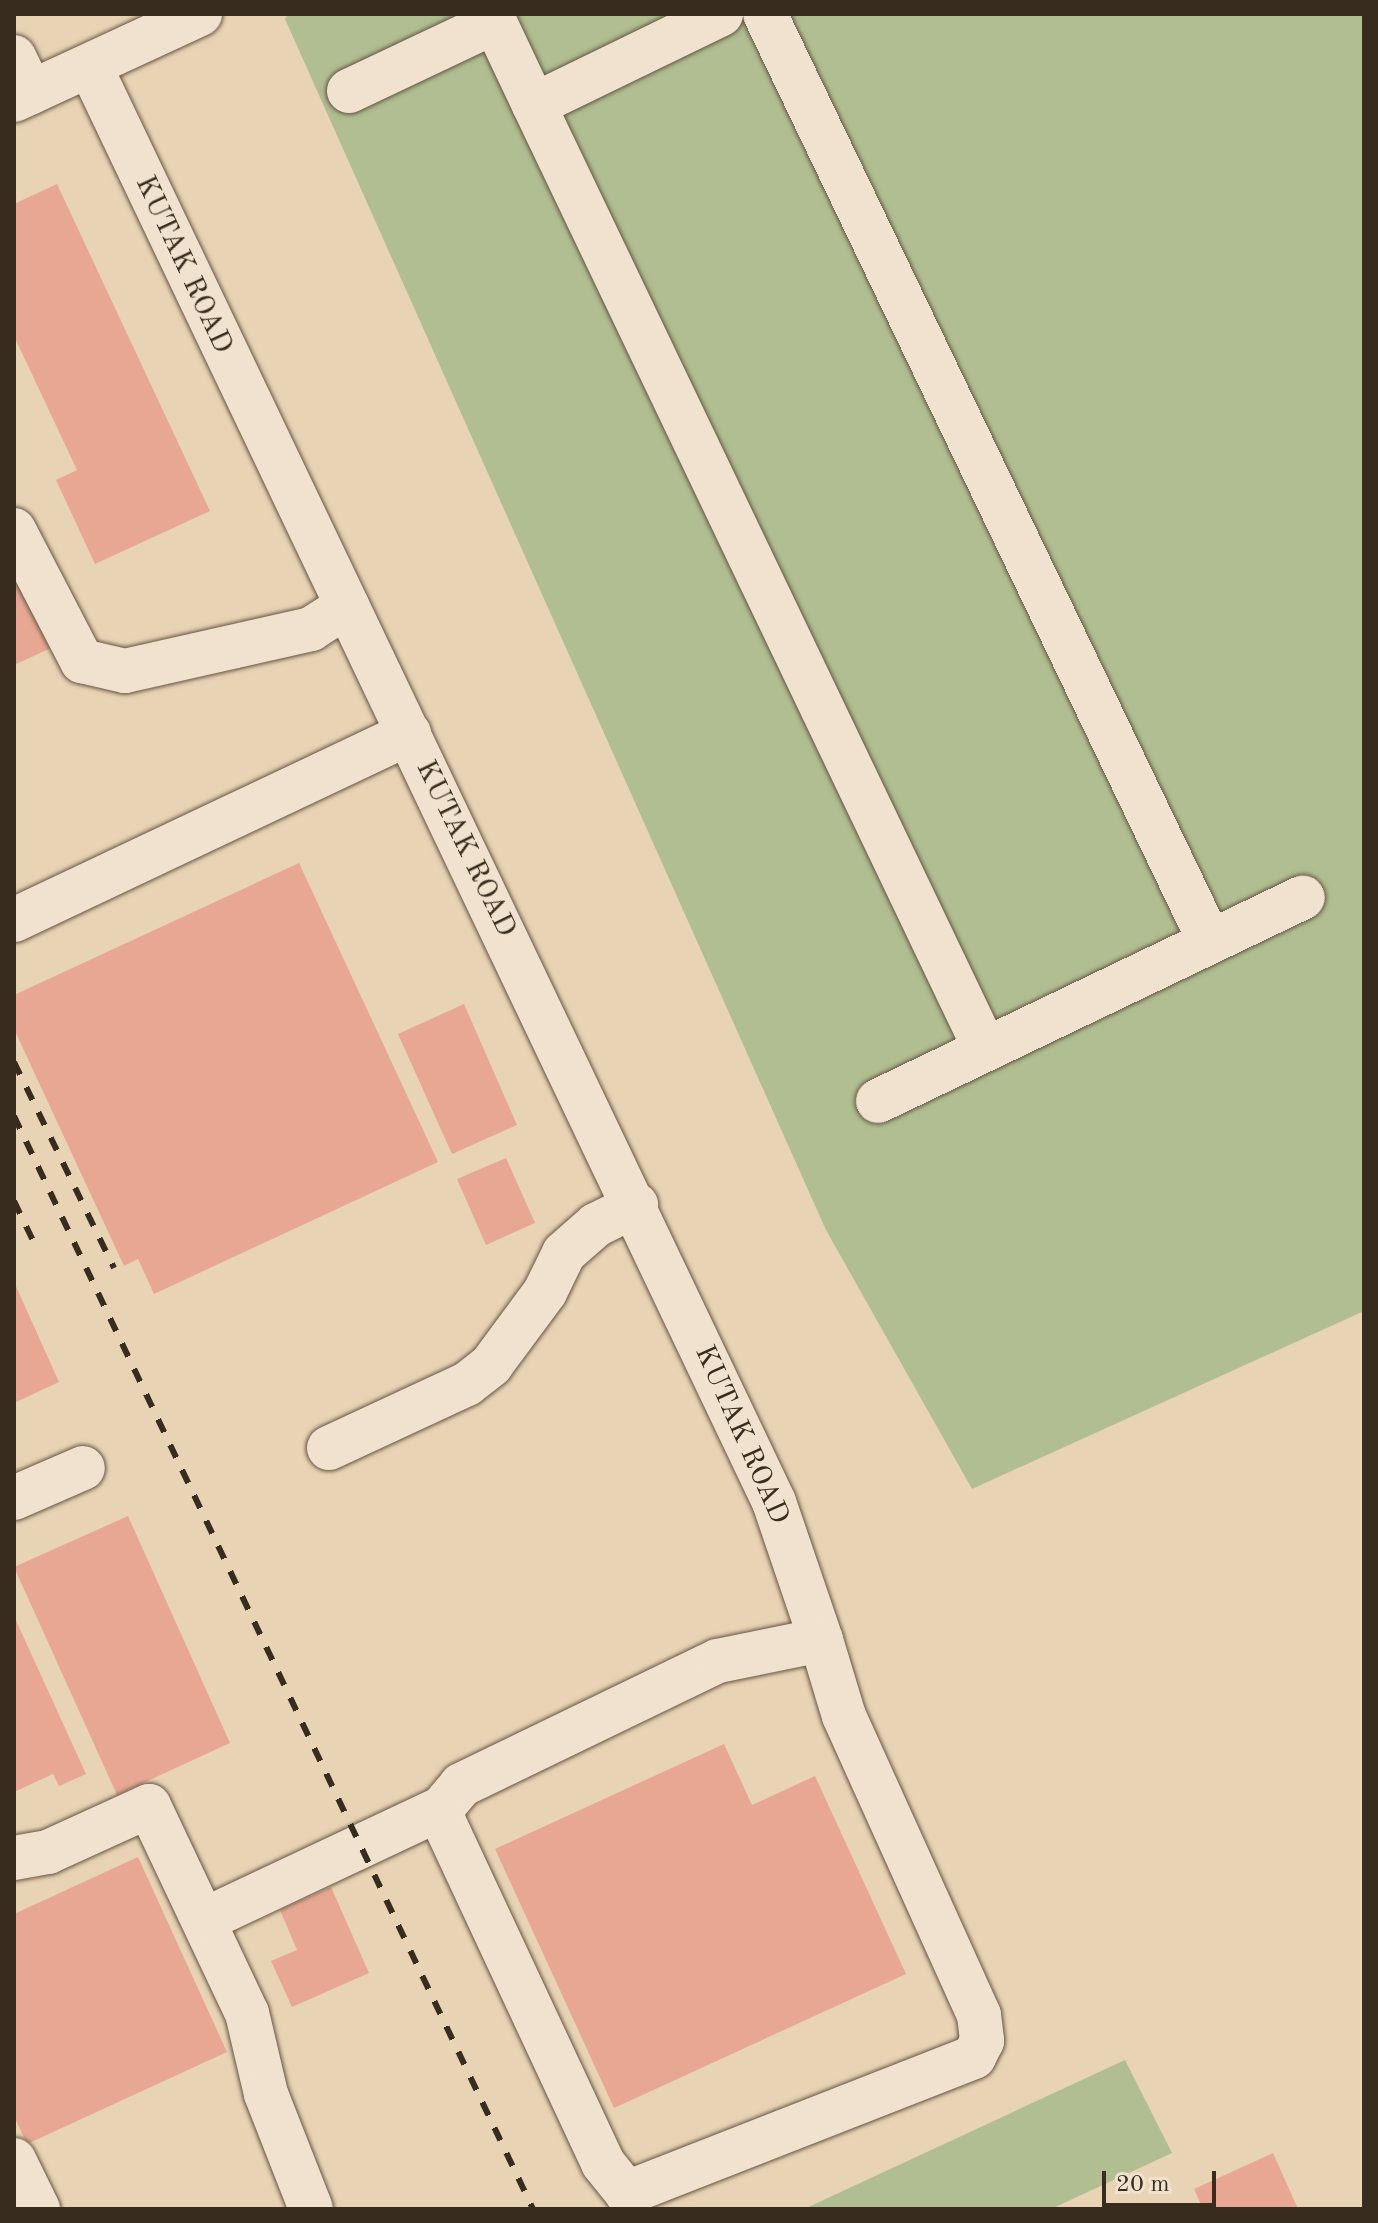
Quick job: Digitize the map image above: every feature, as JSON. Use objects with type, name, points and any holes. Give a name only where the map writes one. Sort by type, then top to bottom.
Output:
[{"type":"street","points":[[20,83],[90,66],[200,14]]},
{"type":"street","points":[[534,105],[721,14]]},
{"type":"street","points":[[765,14],[1210,942]]},
{"type":"street","points":[[349,91],[493,18],[985,1049]]},
{"type":"street","name":"KUTAK ROAD","points":[[90,66],[636,1205],[774,1502],[844,1716],[979,2015],[982,2041],[974,2057],[627,2193],[603,2163],[444,1822],[442,1808]]},
{"type":"street","points":[[14,530],[82,661],[125,671],[311,629],[347,606]]},
{"type":"street","points":[[14,920],[409,733]]},
{"type":"street","points":[[878,1101],[1303,897]]},
{"type":"street","points":[[329,1448],[467,1384],[491,1365],[545,1292],[564,1253],[596,1225],[636,1205]]},
{"type":"street","points":[[14,1498],[83,1468]]},
{"type":"street","points":[[204,1920],[442,1808],[461,1785],[718,1661],[821,1640]]},
{"type":"street","points":[[14,1858],[48,1852],[149,1806],[247,2013],[266,2094],[311,2209]]},
{"type":"street","points":[[14,2160],[38,2209]]},
{"type":"green space","points":[[288,14],[1364,14],[1364,1311],[972,1489],[826,1230],[285,19]]},
{"type":"green space","points":[[1125,2060],[1172,2153],[1051,2209],[804,2209]]},
{"type":"building","points":[[57,184],[210,511],[95,564],[56,480],[77,470],[14,336],[14,204]]},
{"type":"building","points":[[14,569],[51,648],[14,665]]},
{"type":"building","points":[[299,863],[438,1162],[154,1294],[138,1259],[124,1266],[14,1029],[14,995]]},
{"type":"building","points":[[464,1004],[517,1125],[452,1154],[398,1034]]},
{"type":"building","points":[[506,1158],[535,1223],[486,1245],[457,1179]]},
{"type":"building","points":[[14,1282],[59,1382],[14,1403]]},
{"type":"building","points":[[128,1516],[230,1743],[117,1795],[14,1567]]},
{"type":"building","points":[[14,1616],[86,1774],[59,1786],[53,1774],[14,1792]]},
{"type":"building","points":[[724,1744],[752,1805],[815,1776],[906,1974],[614,2108],[495,1849]]},
{"type":"building","points":[[138,1857],[227,2052],[27,2144],[14,2116],[14,1914]]},
{"type":"building","points":[[331,1887],[369,1973],[292,2007],[271,1961],[297,1950],[280,1910]]},
{"type":"building","points":[[1273,2153],[1298,2209],[1203,2209],[1194,2189]]},
{"type":"railway","points":[[14,1062],[114,1268]]},
{"type":"railway","points":[[14,1116],[533,2209]]},
{"type":"railway","points":[[14,1201],[37,1249]]}]
